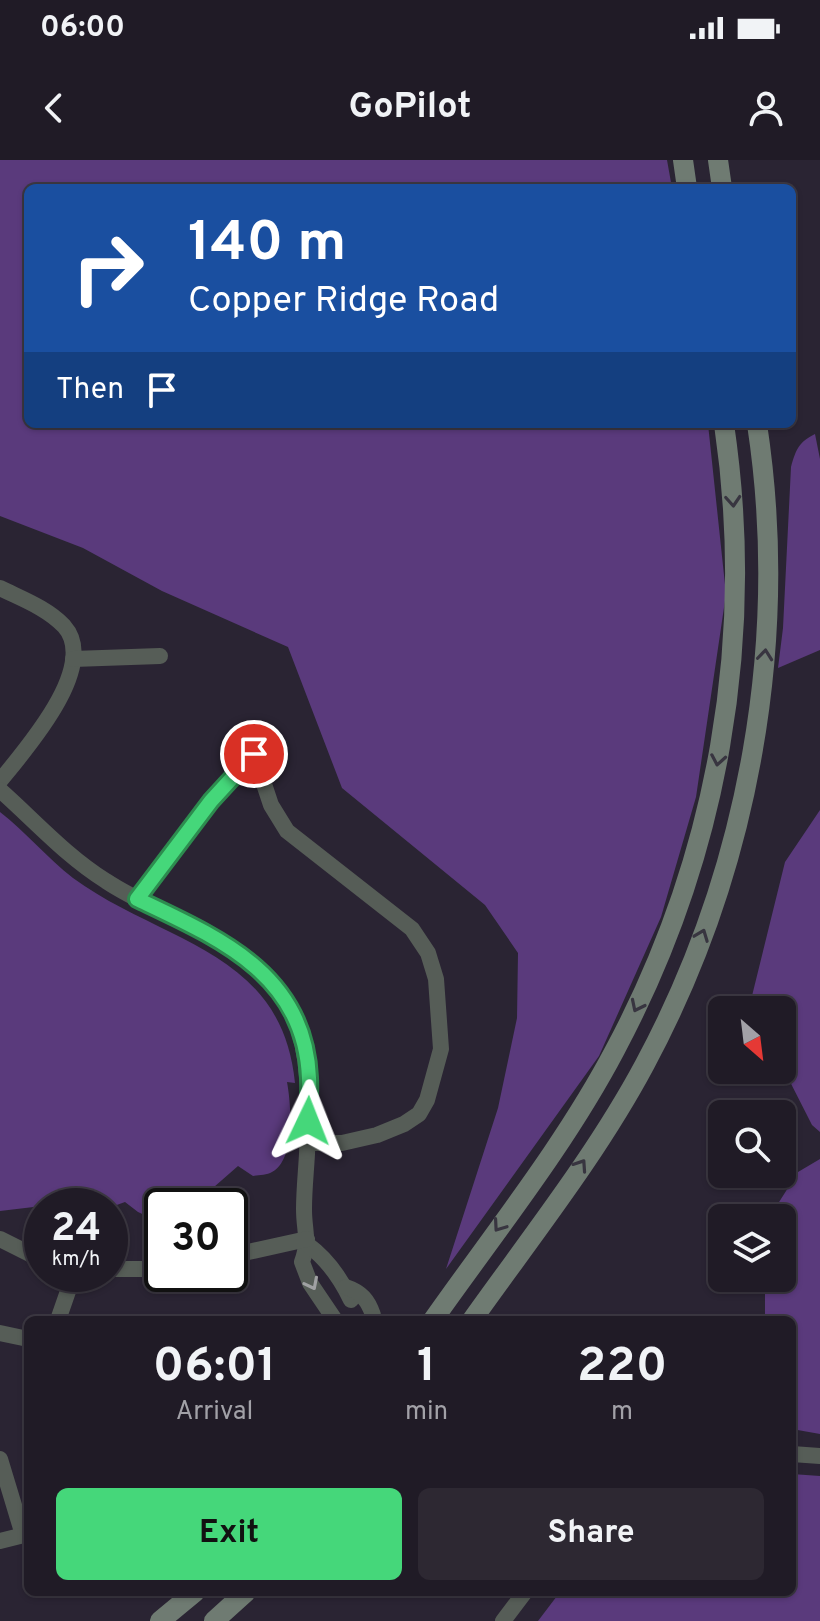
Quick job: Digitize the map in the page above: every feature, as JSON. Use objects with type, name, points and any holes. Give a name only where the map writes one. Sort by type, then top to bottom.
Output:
[{"type":"main road","points":[[683,160],[686,184]]},
{"type":"main road","points":[[718,160],[721,184]]},
{"type":"main road","points":[[436,1316],[573,1121],[608,1062],[653,972],[685,892],[711,803],[726,719],[732,662],[736,553],[725,428]]},
{"type":"main road","points":[[475,1316],[601,1136],[645,1065],[684,984],[715,902],[759,719],[767,633],[770,552],[758,428]]},
{"type":"main road","points":[[160,1621],[190,1596]]},
{"type":"main road","points":[[214,1621],[242,1596]]},
{"type":"street","points":[[0,588],[44,610],[66,628],[73,652],[73,671],[63,695],[0,781]]},
{"type":"street","points":[[73,659],[160,656]]},
{"type":"street","points":[[137,899],[211,801],[254,754],[271,805],[287,831],[412,929],[428,953],[436,979],[439,1007],[441,1049],[427,1100],[419,1114],[377,1135],[342,1143],[307,1143]]},
{"type":"street","points":[[0,790],[67,854],[106,882],[230,946],[256,965],[277,988],[292,1012],[304,1044],[309,1077],[304,1210],[307,1242],[302,1262],[310,1283],[332,1316]]},
{"type":"street","points":[[0,1239],[24,1251]]},
{"type":"street","points":[[248,1253],[307,1242]]},
{"type":"street","points":[[307,1242],[323,1256],[361,1306]]},
{"type":"street","points":[[59,1316],[68,1292]]},
{"type":"street","points":[[0,1333],[24,1338]]},
{"type":"street","points":[[796,1454],[820,1456]]},
{"type":"street","points":[[0,1459],[24,1528]]},
{"type":"street","points":[[0,1541],[24,1535]]},
{"type":"street","points":[[503,1621],[522,1596]]},
{"type":"shaded area","points":[[0,160],[667,160],[671,184],[24,184],[24,428],[708,428],[726,594],[696,797],[661,917],[599,1056],[446,1269],[498,1108],[517,1018],[518,953],[485,905],[342,788],[288,647],[162,591],[83,548],[0,516]]},
{"type":"shaded area","points":[[815,434],[820,459],[820,650],[778,668],[783,628],[791,467],[799,447]]},
{"type":"shaded area","points":[[820,810],[820,1132],[812,1125],[791,1084],[796,1084],[796,996],[752,996],[785,862]]},
{"type":"shaded area","points":[[0,812],[73,878],[107,900],[212,955],[242,976],[267,1004],[285,1038],[295,1083],[287,1082],[290,1130],[285,1156],[272,1172],[253,1176],[238,1166],[213,1188],[144,1188],[144,1215],[128,1204],[128,1188],[24,1188],[24,1208],[0,1211]]},
{"type":"shaded area","points":[[820,1159],[820,1434],[796,1430],[796,1316],[765,1316],[765,1292],[796,1292],[796,1204],[778,1204],[788,1188],[796,1188],[796,1175]]},
{"type":"shaded area","points":[[796,1474],[820,1476],[820,1621],[538,1621],[557,1596],[796,1596]]},
{"type":"route","points":[[254,754],[211,801],[137,899],[230,946],[256,965],[277,988],[292,1012],[304,1044],[309,1077],[308,1121]]}]
